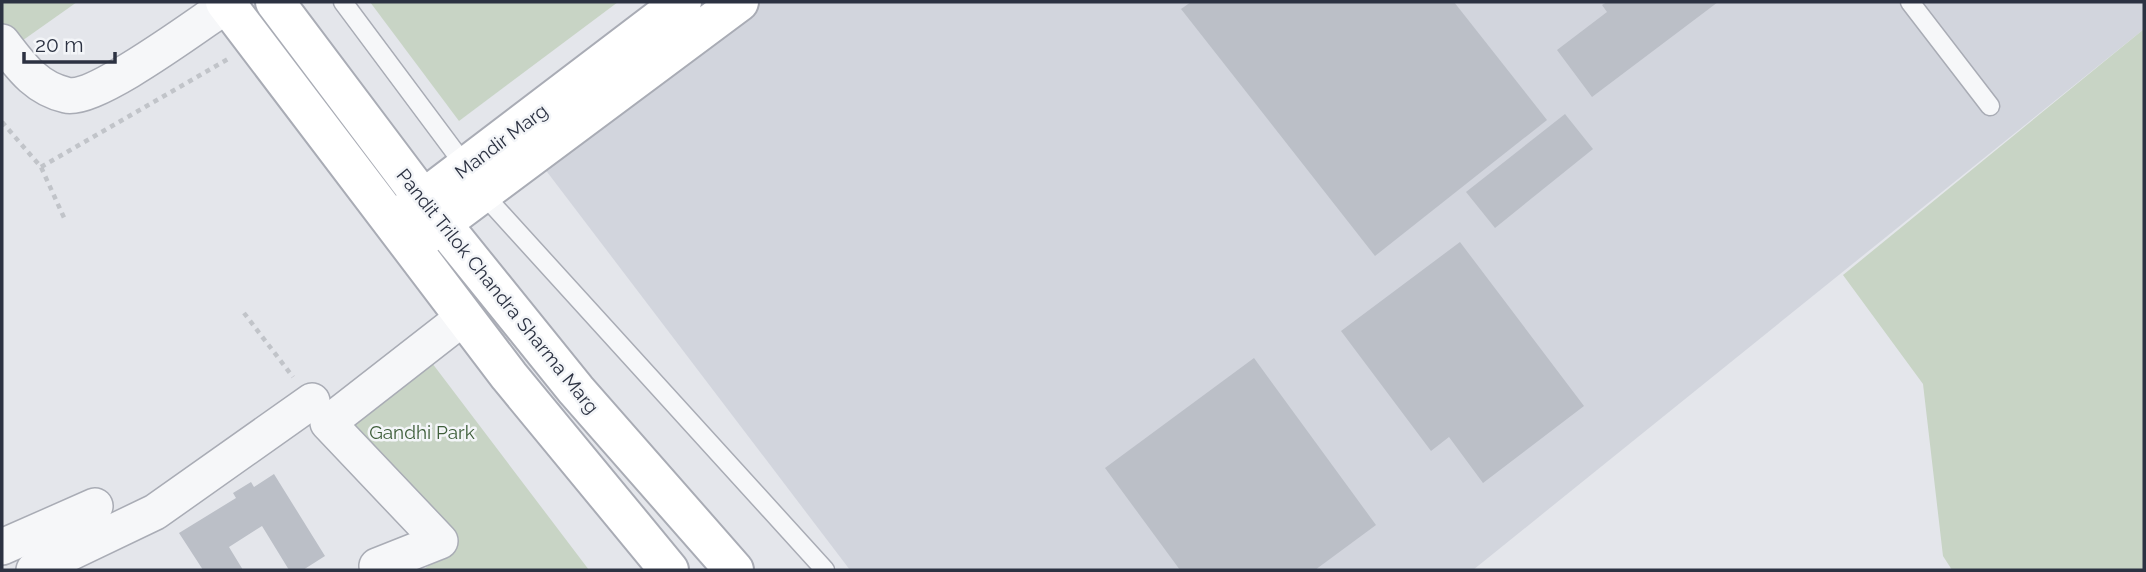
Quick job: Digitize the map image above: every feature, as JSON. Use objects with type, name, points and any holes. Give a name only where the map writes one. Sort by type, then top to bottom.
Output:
[{"type":"main road","name":"Pandit Trilok Chandra Sharma Marg","points":[[275,2],[432,212],[576,390],[734,570]]},
{"type":"main road","points":[[617,72],[682,2]]},
{"type":"main road","points":[[617,72],[739,2]]},
{"type":"main road","name":"Pandit Trilok Chandra Sharma Marg","points":[[226,4],[464,317],[665,569]]},
{"type":"main road","name":"Mandir Marg","points":[[401,234],[617,72]]},
{"type":"street","points":[[2,41],[27,75],[45,88],[68,96],[87,94],[110,82],[226,4]]},
{"type":"street","points":[[375,569],[440,541],[328,423],[464,317]]},
{"type":"street","points":[[34,570],[155,512],[312,401]]},
{"type":"street","points":[[2,547],[95,506]]},
{"type":"lane","points":[[343,2],[475,181],[825,570]]},
{"type":"lane","points":[[1910,2],[1990,106]]},
{"type":"path","points":[[41,167],[256,43]]},
{"type":"path","points":[[2,122],[4,131],[41,167],[66,222]]},
{"type":"shaded area","points":[[761,2],[2144,2],[2144,29],[1473,570],[850,570],[538,160]]},
{"type":"green space","points":[[2,2],[77,2],[2,55]]},
{"type":"green space","points":[[370,2],[618,2],[459,121]]},
{"type":"green space","points":[[2144,29],[2144,570],[1952,570],[1943,556],[1923,384],[1843,275]]},
{"type":"green space","name":"Gandhi Park","points":[[429,359],[589,570],[423,570],[458,543],[347,424]]},
{"type":"building","points":[[1191,2],[1454,2],[1547,120],[1375,256],[1181,9]]},
{"type":"building","points":[[1607,2],[1718,2],[1592,97],[1557,50],[1607,12],[1602,5]]},
{"type":"building","points":[[1565,114],[1593,149],[1495,228],[1466,192]]},
{"type":"building","points":[[1460,242],[1584,406],[1483,483],[1449,437],[1431,451],[1341,331]]},
{"type":"building","points":[[1254,358],[1376,525],[1315,570],[1180,570],[1105,468]]},
{"type":"building","points":[[274,474],[325,556],[303,570],[289,570],[262,526],[229,547],[243,570],[203,570],[179,533],[236,498],[233,493],[251,482],[254,487]]}]
